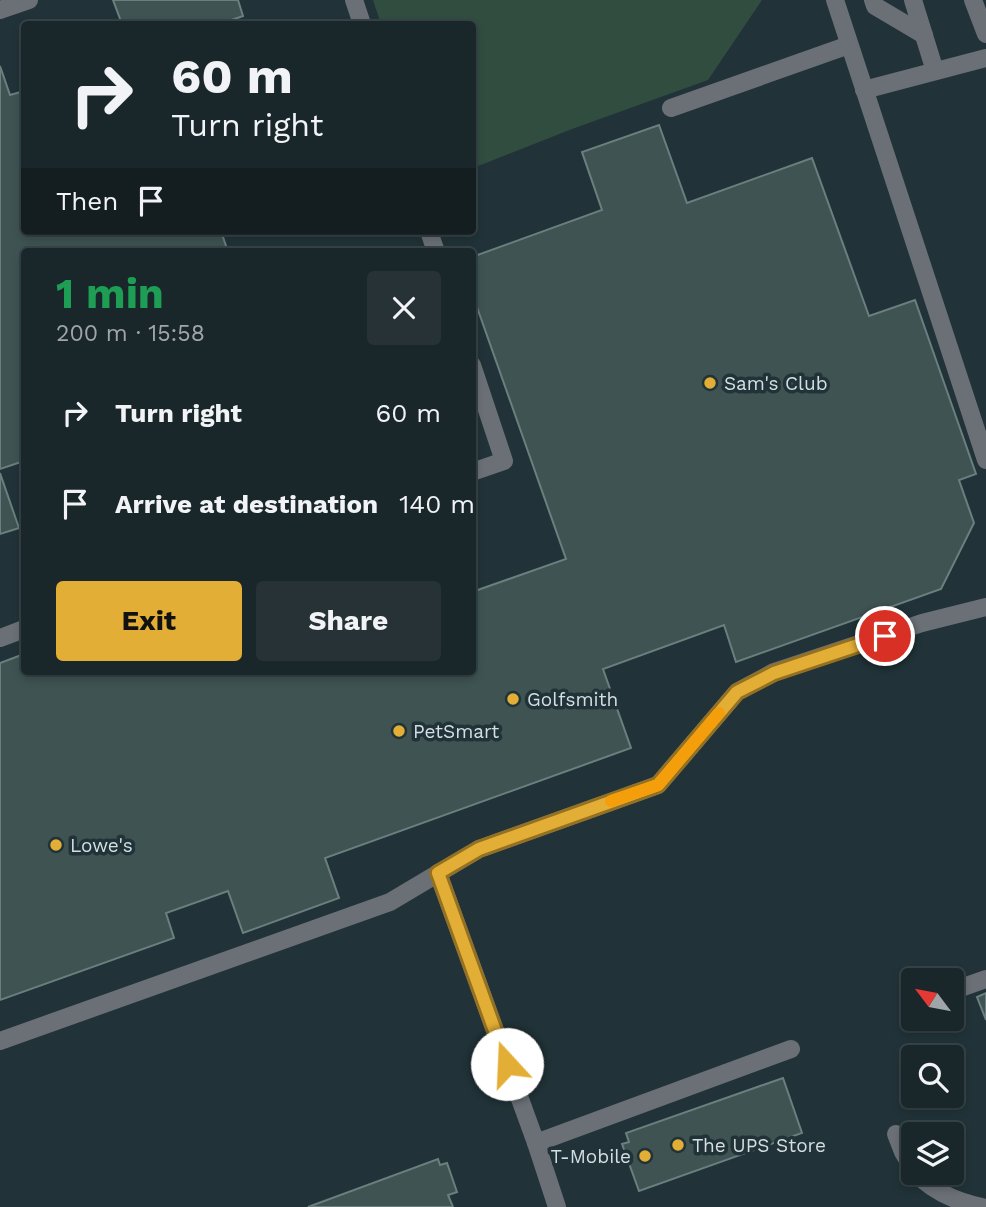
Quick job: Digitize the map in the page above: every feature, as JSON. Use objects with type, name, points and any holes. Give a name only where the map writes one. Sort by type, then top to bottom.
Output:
[{"type":"lane","points":[[0,10],[29,0]]},
{"type":"lane","points":[[354,0],[361,21]]},
{"type":"lane","points":[[835,0],[986,460]]},
{"type":"lane","points":[[873,0],[875,6],[924,35]]},
{"type":"lane","points":[[913,0],[935,71]]},
{"type":"lane","points":[[973,0],[986,34]]},
{"type":"lane","points":[[671,108],[849,45]]},
{"type":"lane","points":[[864,90],[986,58]]},
{"type":"lane","points":[[476,377],[504,461],[476,471]]},
{"type":"lane","points":[[0,1041],[390,901],[479,849],[658,785],[737,692],[774,673],[922,623],[986,607]]},
{"type":"lane","points":[[0,638],[21,630]]},
{"type":"lane","points":[[438,873],[557,1207]]},
{"type":"lane","points":[[964,986],[986,979]]},
{"type":"lane","points":[[536,1143],[791,1049]]},
{"type":"lane","points":[[896,1134],[901,1147]]},
{"type":"lane","points":[[930,1185],[943,1194],[982,1207]]},
{"type":"green space","points":[[373,0],[762,0],[708,80],[476,167],[476,21],[380,21]]},
{"type":"building","points":[[113,0],[238,0],[243,16],[229,21],[121,21]]},
{"type":"building","points":[[0,66],[10,95],[21,92],[21,235],[222,235],[227,248],[21,248],[21,462],[0,469]]},
{"type":"building","points":[[659,125],[687,203],[812,158],[869,316],[915,300],[976,474],[959,480],[974,523],[941,589],[736,662],[724,625],[603,669],[631,748],[325,858],[339,898],[243,933],[228,891],[166,913],[174,938],[0,1000],[0,663],[21,655],[21,675],[476,675],[476,591],[566,559],[476,304],[476,256],[602,210],[582,152]]},
{"type":"building","points":[[0,473],[19,528],[0,534]]},
{"type":"building","points":[[986,993],[986,1020],[977,997]]},
{"type":"building","points":[[783,1078],[802,1133],[639,1191],[622,1144],[629,1142],[626,1133]]},
{"type":"building","points":[[438,1159],[440,1165],[447,1163],[457,1192],[448,1195],[453,1207],[308,1207]]},
{"type":"slow traffic","points":[[611,801],[658,785],[719,713]]},
{"type":"place","name":"Sam's Club","points":[[710,383]]},
{"type":"place","name":"Golfsmith","points":[[513,699]]},
{"type":"place","name":"PetSmart","points":[[399,731]]},
{"type":"place","name":"Lowe's","points":[[56,845]]},
{"type":"place","name":"The UPS Store","points":[[678,1145]]},
{"type":"place","name":"T-Mobile","points":[[645,1156]]},
{"type":"route","points":[[507,1064],[438,873],[479,849],[658,785],[737,692],[774,673],[885,636]]}]
